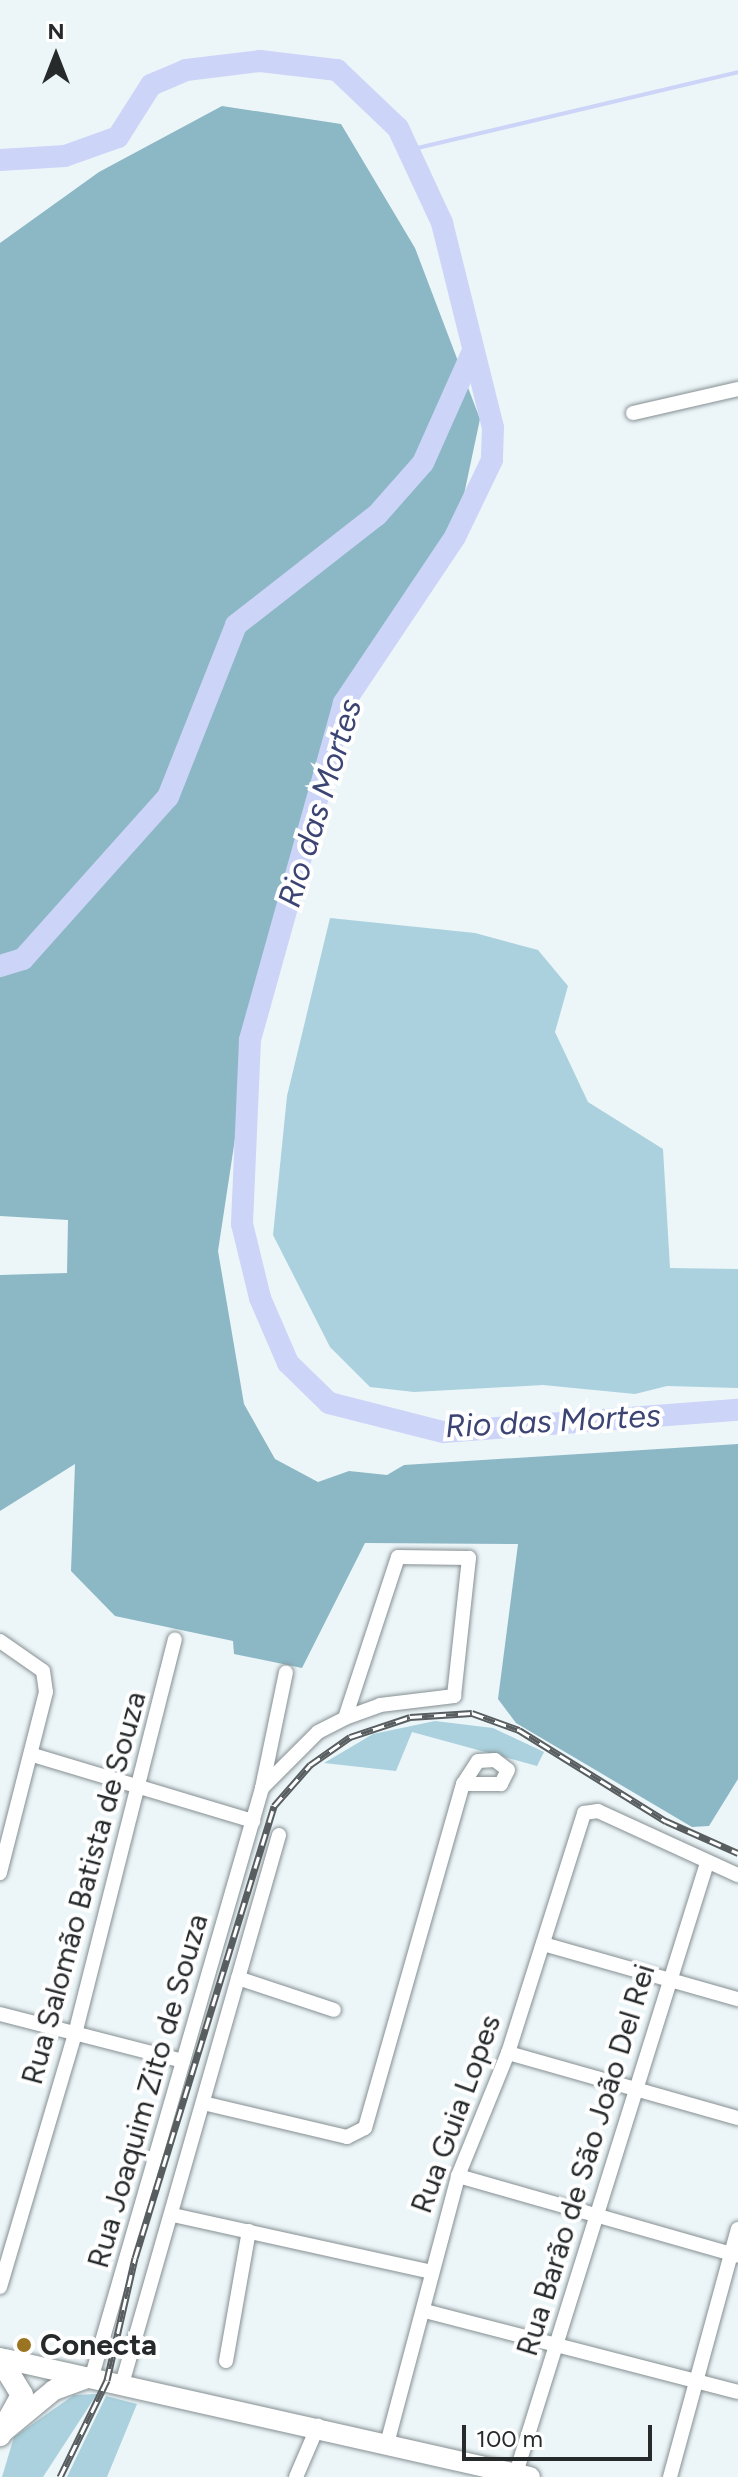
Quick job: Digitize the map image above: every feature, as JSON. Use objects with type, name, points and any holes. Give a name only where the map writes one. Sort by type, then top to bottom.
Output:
[{"type":"main road","points":[[2,2359],[388,2440],[480,2471],[523,2475]]},
{"type":"main road","points":[[0,2435],[22,2395],[2,2359]]},
{"type":"main road","points":[[0,2435],[54,2390],[92,2376]]},
{"type":"street","points":[[633,413],[738,389]]},
{"type":"street","points":[[262,1788],[318,1732],[345,1718],[380,1705],[454,1696],[469,1558],[398,1557],[345,1718]]},
{"type":"street","name":"Rua Salomão Batista de Souza","points":[[0,2287],[75,2034],[141,1790],[175,1639]]},
{"type":"street","points":[[0,1641],[43,1671],[46,1705],[0,1873]]},
{"type":"street","name":"Rua Joaquim Zito de Souza","points":[[92,2376],[253,1821],[286,1672]]},
{"type":"street","points":[[33,1755],[141,1790],[253,1821]]},
{"type":"street","points":[[203,2103],[358,2136],[463,1784]]},
{"type":"street","name":"Rua Guia Lopes","points":[[388,2440],[425,2311],[428,2271],[458,2176],[508,2053],[587,1810],[707,1863]]},
{"type":"street","points":[[122,2384],[173,2215],[279,1835]]},
{"type":"street","points":[[707,1863],[738,1875]]},
{"type":"street","name":"Rua Barão de São João Del Rei","points":[[523,2475],[558,2341],[638,2091],[668,1980],[707,1863]]},
{"type":"street","points":[[543,1944],[738,1999]]},
{"type":"street","points":[[238,1978],[334,2010]]},
{"type":"street","points":[[0,2014],[183,2061]]},
{"type":"street","points":[[508,2053],[738,2118]]},
{"type":"street","points":[[458,2176],[595,2219],[735,2255]]},
{"type":"street","points":[[173,2215],[428,2271]]},
{"type":"street","points":[[670,2477],[735,2255],[738,2229]]},
{"type":"street","points":[[226,2361],[249,2231]]},
{"type":"street","points":[[425,2311],[558,2341],[738,2392]]},
{"type":"street","points":[[296,2477],[318,2426]]},
{"type":"shaded area","points":[[222,106],[341,124],[415,248],[480,419],[455,537],[344,703],[250,1040],[218,1251],[244,1404],[275,1459],[318,1482],[349,1471],[387,1475],[404,1465],[738,1444],[738,1779],[709,1826],[692,1827],[516,1723],[498,1699],[518,1544],[365,1543],[302,1668],[234,1654],[233,1641],[115,1616],[71,1571],[75,1464],[0,1511],[0,1275],[67,1273],[68,1220],[0,1216],[0,243],[99,172]]},
{"type":"shaded area","points":[[330,918],[475,933],[538,950],[568,986],[555,1032],[588,1102],[663,1149],[670,1268],[738,1269],[738,1388],[667,1386],[635,1394],[543,1385],[414,1392],[370,1387],[330,1347],[273,1235],[287,1096]]},
{"type":"shaded area","points":[[435,1721],[493,1728],[544,1752],[537,1766],[412,1732],[396,1771],[324,1763],[373,1734]]},
{"type":"shaded area","points":[[97,2394],[43,2477],[2,2477],[14,2437],[74,2395]]},
{"type":"shaded area","points":[[106,2396],[137,2404],[107,2477],[67,2477]]},
{"type":"waterway","name":"Rio das Mortes","points":[[0,160],[65,156],[118,137],[151,85],[186,70],[260,61],[337,70],[398,128],[442,223],[493,428],[492,460],[455,537],[344,703],[250,1040],[242,1224],[260,1298],[288,1363],[329,1403],[443,1432],[738,1410]]},
{"type":"waterway","points":[[409,150],[738,72]]},
{"type":"waterway","points":[[0,966],[23,959],[168,797],[236,625],[377,515],[423,463],[472,353]]},
{"type":"railway","points":[[60,2477],[107,2380],[135,2258],[274,1806],[310,1765],[350,1737],[410,1717],[472,1713],[519,1730],[666,1821],[738,1853]]},
{"type":"place","name":"Conecta","points":[[24,2345]]}]
